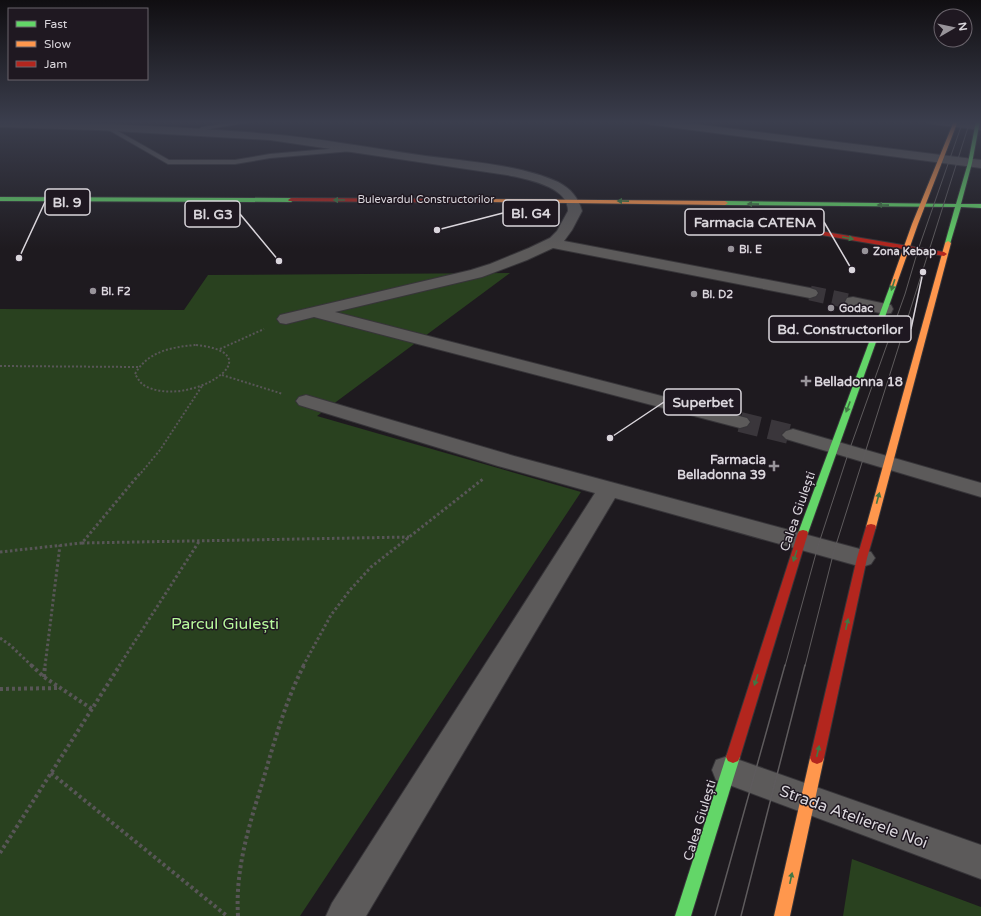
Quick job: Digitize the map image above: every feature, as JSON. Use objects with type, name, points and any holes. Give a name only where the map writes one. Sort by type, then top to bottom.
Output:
[{"type":"main road","name":"Calea Giulești","points":[[683,916],[800,541],[886,309],[905,248],[939,164]]},
{"type":"main road","points":[[782,916],[862,558],[944,254],[958,206],[976,164]]},
{"type":"main road","name":"Bulevardul Constructorilor","points":[[0,199],[170,200],[573,209],[694,203],[958,206]]},
{"type":"main road","points":[[162,209],[170,200]]},
{"type":"main road","points":[[694,203],[696,213],[944,254]]},
{"type":"main road","points":[[651,212],[673,212]]},
{"type":"street","points":[[286,319],[476,274],[551,243],[560,237],[573,209],[567,194],[555,186],[527,175],[456,164]]},
{"type":"street","points":[[958,206],[981,208]]},
{"type":"street","points":[[551,243],[810,293]]},
{"type":"street","points":[[853,302],[886,309]]},
{"type":"street","points":[[313,313],[740,422]]},
{"type":"street","points":[[306,400],[506,461],[608,490],[862,558]]},
{"type":"street","points":[[793,435],[887,462],[914,472],[981,490]]},
{"type":"street","points":[[345,916],[608,490]]},
{"type":"street","name":"Strada Atelierele Noi","points":[[728,770],[981,862]]},
{"type":"path","points":[[219,350],[286,319]]},
{"type":"path","points":[[196,345],[209,346],[219,350],[226,354],[230,360],[229,367],[222,375],[202,386],[171,391],[156,390],[145,386],[138,381],[135,374],[138,367],[145,360],[155,354],[175,347],[196,345]]},
{"type":"path","points":[[0,366],[138,367]]},
{"type":"path","points":[[222,375],[306,400]]},
{"type":"path","points":[[82,543],[160,450],[202,386]]},
{"type":"path","points":[[238,916],[236,897],[239,864],[267,764],[285,709],[313,644],[328,619],[348,592],[372,566],[506,461]]},
{"type":"path","points":[[0,552],[82,543],[409,537]]},
{"type":"path","points":[[0,853],[200,540]]},
{"type":"path","points":[[44,677],[60,545]]},
{"type":"path","points":[[0,638],[10,645],[44,677],[92,709]]},
{"type":"path","points":[[0,689],[61,688]]},
{"type":"path","points":[[51,773],[227,916]]},
{"type":"green space","name":"Parcul Giulești","points":[[510,273],[317,416],[581,492],[300,916],[0,916],[0,309],[184,310],[208,275]]},
{"type":"green space","points":[[852,859],[981,907],[981,916],[843,916]]},
{"type":"tunnel","points":[[810,293],[853,302]]},
{"type":"tunnel","points":[[740,422],[793,435]]},
{"type":"tram line","points":[[785,666],[818,546],[849,451],[905,294],[918,250],[948,164]]},
{"type":"tram line","points":[[805,666],[834,551],[956,164]]},
{"type":"tram line","points":[[715,916],[785,665]]},
{"type":"tram line","points":[[741,916],[805,665]]},
{"type":"traffic: fast","points":[[948,243],[970,164]]},
{"type":"traffic: fast","points":[[0,199],[291,200]]},
{"type":"traffic: fast","points":[[725,203],[981,206]]},
{"type":"traffic: fast","points":[[803,533],[893,286]]},
{"type":"traffic: fast","points":[[683,916],[733,757]]},
{"type":"traffic: slow","points":[[893,286],[915,224],[939,164]]},
{"type":"traffic: slow","points":[[485,201],[725,203]]},
{"type":"traffic: slow","points":[[871,527],[948,243]]},
{"type":"traffic: slow","points":[[782,916],[817,758]]},
{"type":"traffic: jam","points":[[291,200],[485,201]]},
{"type":"traffic: jam","points":[[702,213],[944,254]]},
{"type":"traffic: jam","points":[[817,758],[862,558],[871,527]]},
{"type":"traffic: jam","points":[[733,757],[803,533]]},
{"type":"place","name":"Bl. G4","points":[[437,230]]},
{"type":"place","name":"Bl. E","points":[[731,249]]},
{"type":"place","name":"Zona Kebap","points":[[865,251]]},
{"type":"place","name":"Bl. 9","points":[[19,258]]},
{"type":"place","name":"Bl. G3","points":[[279,261]]},
{"type":"place","name":"Farmacia CATENA","points":[[852,270]]},
{"type":"place","name":"Bd. Constructorilor","points":[[923,272]]},
{"type":"place","name":"Bl. F2","points":[[93,291]]},
{"type":"place","name":"Bl. D2","points":[[694,294]]},
{"type":"place","name":"Godac","points":[[831,308]]},
{"type":"place","name":"Belladonna 18","points":[[806,381]]},
{"type":"place","name":"Superbet","points":[[610,438]]},
{"type":"place","name":"Farmacia Belladonna 39","points":[[774,466]]}]
